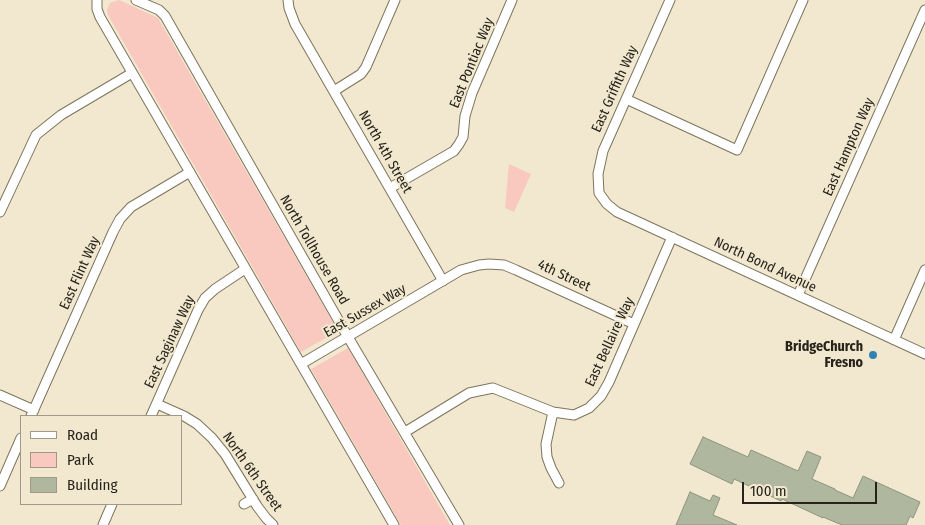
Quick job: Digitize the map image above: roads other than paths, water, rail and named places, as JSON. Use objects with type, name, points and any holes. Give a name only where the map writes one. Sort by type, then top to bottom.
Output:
[{"type":"street","points":[[97,0],[97,9],[100,17],[393,525]]},
{"type":"street","name":"North Tollhouse Road","points":[[136,0],[158,10],[165,16],[348,337],[459,525]]},
{"type":"street","name":"North 4th Street","points":[[288,0],[289,8],[296,24],[444,281]]},
{"type":"street","points":[[334,91],[360,74],[366,67],[395,0]]},
{"type":"street","name":"East Pontiac Way","points":[[390,188],[454,151],[460,144],[463,137],[465,116],[472,93],[512,0]]},
{"type":"street","name":"East Griffith Way","points":[[600,193],[598,174],[603,151],[670,0]]},
{"type":"street","points":[[626,99],[737,150],[803,0]]},
{"type":"street","name":"East Hampton Way","points":[[798,295],[925,10]]},
{"type":"street","points":[[0,212],[36,135],[61,115],[132,73]]},
{"type":"street","name":"East Flint Way","points":[[32,413],[120,219],[131,208],[190,172]]},
{"type":"street","name":"North Bond Avenue","points":[[600,193],[607,204],[617,212],[925,354]]},
{"type":"street","name":"East Bellaire Way","points":[[405,432],[469,393],[493,388],[554,412],[574,415],[589,408],[609,382],[672,237]]},
{"type":"street","name":"4th Street","points":[[444,281],[461,270],[479,265],[504,265],[634,324]]},
{"type":"street","name":"East Saginaw Way","points":[[152,415],[205,298],[214,288],[245,269]]},
{"type":"street","points":[[894,340],[925,270]]},
{"type":"street","name":"East Sussex Way","points":[[301,364],[444,281]]},
{"type":"street","points":[[0,395],[32,413]]},
{"type":"street","name":"North 6th Street","points":[[157,404],[182,415]]},
{"type":"street","points":[[554,412],[546,444],[547,457],[559,483]]},
{"type":"street","name":"North 6th Street","points":[[182,415],[197,424],[212,438],[225,454],[252,499],[273,525]]},
{"type":"street","points":[[0,486],[20,440]]},
{"type":"street","points":[[244,504],[252,499]]},
{"type":"street","points":[[103,525],[112,505]]},
{"type":"place","name":"BridgeChurch Fresno","points":[[873,355]]}]
